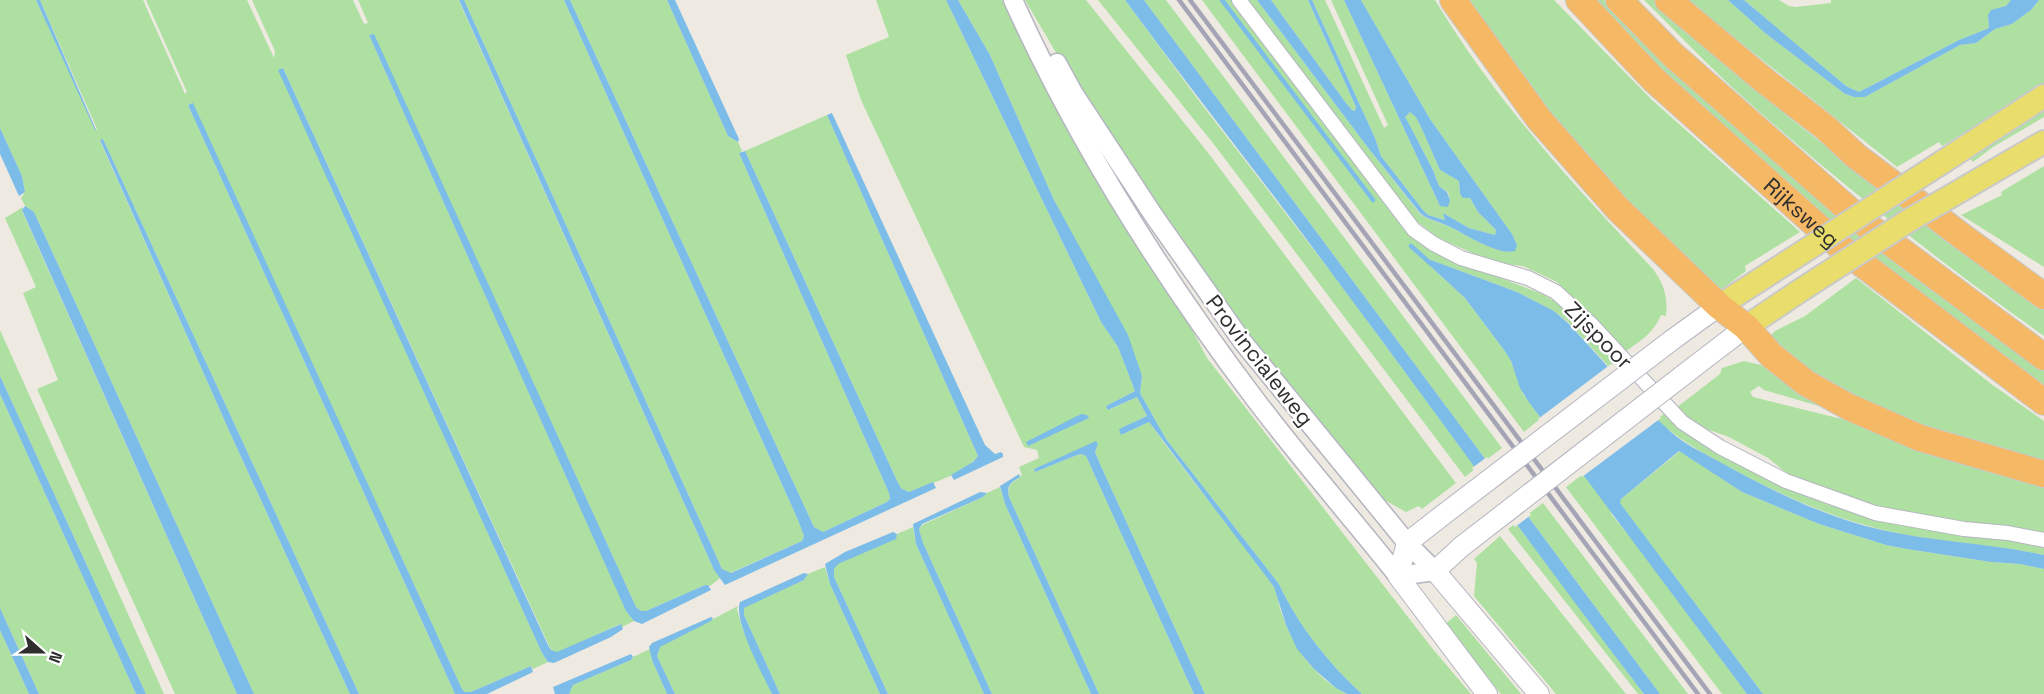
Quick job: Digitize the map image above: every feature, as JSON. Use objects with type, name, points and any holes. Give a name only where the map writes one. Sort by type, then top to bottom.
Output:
[{"type":"highway","points":[[1453,0],[1539,119],[1618,209],[1719,306],[1746,327],[1772,356],[1806,383],[1849,407],[1920,438],[2044,474]]},
{"type":"highway","name":"Rijksweg","points":[[1579,0],[1653,79],[1845,251],[2044,402]]},
{"type":"highway","name":"Rijksweg","points":[[1619,0],[1672,55],[1864,223],[2044,357]]},
{"type":"highway","points":[[1668,0],[1765,81],[1826,128],[1856,156],[2044,296]]},
{"type":"main road","points":[[1398,576],[1407,543],[1672,340],[1719,306],[2044,96]]},
{"type":"main road","points":[[1435,571],[1461,547],[1746,327],[1908,221],[2044,142]]},
{"type":"main road","name":"Provincialeweg","points":[[1435,571],[1539,694]]},
{"type":"main road","name":"Provincialeweg","points":[[1398,576],[1487,694]]},
{"type":"street","name":"Provincialeweg","points":[[1014,0],[1041,35],[1074,94],[1154,216],[1242,341],[1407,543],[1435,571]]},
{"type":"street","name":"Provincialeweg","points":[[1014,0],[1031,40],[1062,99],[1164,269],[1256,400],[1398,576]]},
{"type":"street","name":"Zijspoor","points":[[1239,0],[1413,230],[1461,258],[1528,278],[1556,292],[1592,325],[1682,422],[1720,447],[1786,481],[1875,513],[2044,540]]},
{"type":"street","points":[[1398,576],[1435,571]]},
{"type":"green space","points":[[0,0],[36,0],[96,130],[40,0],[143,0],[185,94],[187,92],[146,0],[247,0],[274,58],[275,51],[252,0],[353,0],[364,24],[368,23],[358,0],[462,0],[459,1],[714,570],[720,578],[710,586],[705,585],[646,611],[641,611],[636,607],[373,34],[369,35],[626,610],[634,621],[622,627],[620,624],[557,653],[551,650],[283,68],[279,70],[548,662],[533,669],[531,666],[471,692],[465,692],[462,689],[192,103],[188,105],[455,694],[359,694],[103,139],[100,141],[350,694],[254,694],[34,212],[25,206],[21,198],[25,192],[22,176],[0,128]]},
{"type":"green space","points":[[464,0],[564,0],[798,520],[804,536],[802,541],[730,573],[722,569]]},
{"type":"green space","points":[[570,0],[667,0],[728,136],[738,142],[742,151],[739,153],[889,493],[890,499],[887,502],[823,532],[814,527]]},
{"type":"green space","points":[[876,0],[946,0],[1101,322],[1118,347],[1135,391],[1106,406],[1109,410],[1137,397],[1147,416],[1120,429],[1121,435],[1149,422],[1272,584],[1287,626],[1299,650],[1315,670],[1347,694],[1205,694],[1100,464],[1095,451],[1098,444],[1034,469],[1035,472],[1077,455],[1086,456],[1194,694],[1099,694],[1009,497],[1011,484],[1022,475],[1019,467],[1039,458],[1037,450],[1024,447],[861,100],[846,55],[889,37]]},
{"type":"green space","points":[[958,0],[1002,0],[1172,292],[1207,358],[1432,648],[1471,694],[1362,694],[1315,643],[1295,614],[1279,584],[1166,439],[1140,393],[1142,376],[1054,200],[990,55]]},
{"type":"green space","points":[[1025,0],[1086,0],[1209,154],[1456,483],[1422,509],[1419,506],[1406,512],[1372,493],[1261,354],[1180,246],[1058,56]]},
{"type":"green space","points":[[1098,0],[1125,0],[1476,468],[1465,477],[1216,147]]},
{"type":"green space","points":[[1144,0],[1166,0],[1502,448],[1486,460]]},
{"type":"green space","points":[[1202,0],[1232,0],[1411,236],[1434,252],[1542,294],[1558,303],[1615,362],[1609,367],[1568,322],[1554,311],[1517,292],[1431,260],[1429,265],[1465,298],[1511,361],[1523,394],[1541,418],[1524,432]]},
{"type":"green space","points":[[1246,0],[1257,0],[1420,214],[1487,246],[1511,252],[1517,245],[1512,234],[1430,119],[1361,0],[1435,0],[1458,37],[1509,107],[1594,206],[1653,269],[1664,291],[1666,316],[1661,315],[1650,332],[1625,352],[1557,282],[1523,266],[1496,263],[1440,239],[1415,220],[1391,191]]},
{"type":"green space","points":[[1271,0],[1308,0],[1356,107],[1355,111],[1346,103]]},
{"type":"green space","points":[[1312,0],[1325,0],[1384,128],[1388,125],[1331,0],[1344,0],[1440,206],[1450,200],[1448,192],[1439,186],[1405,117],[1410,112],[1416,116],[1440,170],[1459,181],[1460,194],[1470,198],[1478,212],[1496,230],[1495,235],[1469,228],[1445,214],[1446,220],[1428,215],[1423,210],[1381,156]]},
{"type":"green space","points":[[1469,0],[1554,0],[1651,99],[1800,232],[1745,266],[1746,271],[1718,292],[1647,224],[1541,102]]},
{"type":"green space","points":[[1592,0],[1604,0],[1717,111],[1829,207],[2004,342],[2044,370],[2044,386],[1901,279],[1818,211],[1703,108]]},
{"type":"green space","points":[[1644,0],[1658,0],[1737,66],[1786,115],[2044,308],[2044,336],[1929,251],[1781,131],[1732,87]]},
{"type":"green space","points":[[1687,0],[1728,0],[1765,33],[1845,94],[1865,97],[1960,45],[1976,43],[1995,29],[2012,24],[2031,10],[2039,0],[2044,0],[2044,85],[1942,146],[1939,142],[1897,167]]},
{"type":"green space","points":[[1744,0],[1779,0],[1796,7],[1831,3],[1831,0],[2011,0],[2006,6],[1988,15],[1989,28],[1959,40],[1859,92],[1846,86]]},
{"type":"green space","points":[[2044,108],[2044,117],[1993,147],[1973,162],[1969,157]]},
{"type":"green space","points":[[827,115],[978,456],[972,463],[955,473],[909,492],[899,485],[745,151]]},
{"type":"green space","points":[[2044,166],[2044,267],[1961,215],[2002,195],[2001,192]]},
{"type":"green space","points":[[23,207],[22,211],[237,694],[175,694],[37,389],[58,380],[23,293],[36,287],[5,218]]},
{"type":"green space","points":[[1856,278],[1990,383],[2044,421],[2044,464],[1933,433],[1812,376],[1769,337],[1775,331],[1805,316]]},
{"type":"green space","points":[[0,330],[164,694],[146,694],[0,376]]},
{"type":"green space","points":[[1744,361],[1765,366],[1822,407],[1764,390],[1759,386],[1750,392],[1753,397],[1850,421],[1924,452],[2044,486],[2044,533],[1923,517],[1870,506],[1793,478],[1768,458],[1729,437],[1687,419],[1676,408],[1720,374],[1722,368]]},
{"type":"green space","points":[[0,394],[136,694],[39,694],[0,608]]},
{"type":"green space","points":[[1665,413],[1690,435],[1775,482],[1826,504],[1882,521],[1939,532],[2009,539],[2044,548],[2044,555],[1929,539],[1888,531],[1840,517],[1793,499],[1747,477],[1689,444],[1657,419]]},
{"type":"green space","points":[[1680,451],[1742,492],[1819,524],[1886,545],[2044,569],[2044,694],[1763,694],[1619,502]]},
{"type":"green space","points":[[1583,474],[1747,694],[1722,694],[1566,487]]},
{"type":"green space","points":[[1000,487],[1005,504],[1091,694],[992,694],[923,543],[919,529],[922,525]]},
{"type":"green space","points":[[1543,503],[1688,694],[1660,694],[1527,515]]},
{"type":"green space","points":[[1516,523],[1644,694],[1638,694],[1508,529]]},
{"type":"green space","points":[[913,527],[916,544],[984,694],[888,694],[834,577],[837,564],[895,539],[897,534]]},
{"type":"green space","points":[[1500,536],[1626,694],[1556,694],[1474,596],[1477,563],[1474,559]]},
{"type":"green space","points":[[825,567],[830,584],[880,694],[780,694],[744,615],[744,608],[747,605],[804,580],[808,574]]},
{"type":"green space","points":[[738,606],[743,630],[772,694],[675,694],[657,656],[659,647]]},
{"type":"green space","points":[[1456,615],[1521,694],[1501,694],[1444,625]]},
{"type":"green space","points":[[0,630],[29,694],[0,694]]},
{"type":"green space","points":[[650,649],[652,660],[667,694],[569,694],[573,685],[631,660]]},
{"type":"water","points":[[36,0],[40,0],[96,130],[95,130]]},
{"type":"water","points":[[459,0],[464,0],[722,569],[731,573],[802,541],[804,536],[564,0],[570,0],[814,527],[823,532],[887,502],[890,499],[889,493],[739,153],[745,151],[899,485],[909,492],[933,482],[936,488],[725,585],[714,570]]},
{"type":"water","points":[[667,0],[675,0],[739,139],[738,142],[728,136]]},
{"type":"water","points":[[946,0],[958,0],[990,55],[1054,200],[1128,335],[1142,376],[1140,393],[1166,439],[1279,584],[1295,614],[1315,643],[1362,694],[1347,694],[1336,688],[1314,669],[1297,649],[1286,625],[1274,587],[1149,422],[1121,435],[1119,429],[1147,416],[1137,397],[1108,410],[1106,406],[1135,391],[1118,347],[1101,322]]},
{"type":"water","points":[[1125,0],[1144,0],[1660,694],[1644,694],[1310,244]]},
{"type":"water","points":[[1257,0],[1271,0],[1346,103],[1355,111],[1356,107],[1308,0],[1312,0],[1381,156],[1423,210],[1428,215],[1445,220],[1443,213],[1469,228],[1495,235],[1496,230],[1478,212],[1470,198],[1463,198],[1460,194],[1459,181],[1440,170],[1416,117],[1410,112],[1405,117],[1439,186],[1447,192],[1450,200],[1448,207],[1440,206],[1344,0],[1361,0],[1430,119],[1512,234],[1517,245],[1515,251],[1508,252],[1491,247],[1420,213]]},
{"type":"water","points":[[1728,0],[1744,0],[1846,86],[1859,92],[1959,40],[1989,28],[1988,15],[1991,10],[2006,6],[2011,0],[2039,0],[2031,10],[2012,24],[1995,29],[1976,43],[1960,45],[1865,97],[1854,97],[1845,94],[1765,33]]},
{"type":"water","points":[[374,34],[636,607],[641,611],[646,611],[705,585],[708,585],[711,590],[642,624],[634,621],[626,611],[369,35]]},
{"type":"water","points":[[283,68],[548,645],[551,650],[557,652],[621,624],[623,629],[611,637],[554,663],[548,662],[542,653],[278,70]]},
{"type":"water","points":[[193,103],[462,689],[465,692],[471,692],[531,666],[533,672],[487,694],[455,694],[188,105]]},
{"type":"water","points":[[832,113],[985,445],[995,454],[1001,452],[1003,454],[1003,457],[954,480],[951,475],[973,462],[978,456],[827,115]]},
{"type":"water","points":[[0,128],[22,176],[25,192],[19,196],[0,154]]},
{"type":"water","points":[[103,139],[359,694],[350,694],[231,435],[100,140]]},
{"type":"water","points":[[25,206],[34,212],[254,694],[237,694],[22,210]]},
{"type":"water","points":[[1431,260],[1517,292],[1554,311],[1568,323],[1644,406],[1676,436],[1693,448],[1757,482],[1818,510],[1882,530],[2044,555],[2044,569],[1886,545],[1819,524],[1742,492],[1679,451],[1621,499],[1620,503],[1763,694],[1747,694],[1528,401],[1504,350],[1465,298],[1429,265]]},
{"type":"water","points":[[0,376],[146,694],[136,694],[0,394]]},
{"type":"water","points":[[1081,414],[1089,418],[1028,446],[1026,442]]},
{"type":"water","points":[[1096,441],[1098,444],[1095,452],[1100,464],[1205,694],[1194,694],[1086,456],[1077,455],[1035,472],[1034,469]]},
{"type":"water","points":[[1019,474],[1020,477],[1009,487],[1009,497],[1099,694],[1091,694],[1005,504],[1000,486]]},
{"type":"water","points":[[980,492],[987,493],[983,497],[922,524],[919,529],[923,543],[992,694],[984,694],[916,544],[913,524]]},
{"type":"water","points":[[893,532],[897,534],[896,539],[838,564],[834,569],[834,577],[888,694],[880,694],[830,584],[825,564],[845,552]]},
{"type":"water","points":[[804,573],[808,574],[804,580],[744,608],[744,615],[780,694],[772,694],[745,634],[739,610],[740,602]]},
{"type":"water","points":[[0,608],[39,694],[29,694],[0,630]]},
{"type":"water","points":[[713,618],[711,621],[660,647],[657,656],[675,694],[667,694],[652,660],[649,647],[652,643]]},
{"type":"water","points":[[631,654],[633,657],[631,660],[573,685],[569,694],[555,694],[553,687]]},
{"type":"pier","points":[[1611,364],[1661,418],[1582,477],[1538,419]]},
{"type":"pier","points":[[1487,457],[1531,515],[1515,527],[1472,468]]},
{"type":"waterway","points":[[1222,0],[1373,200]]},
{"type":"waterway","points":[[1411,246],[1430,263]]},
{"type":"railway","points":[[1179,0],[1698,694]]},
{"type":"railway","points":[[1190,0],[1710,694]]}]
